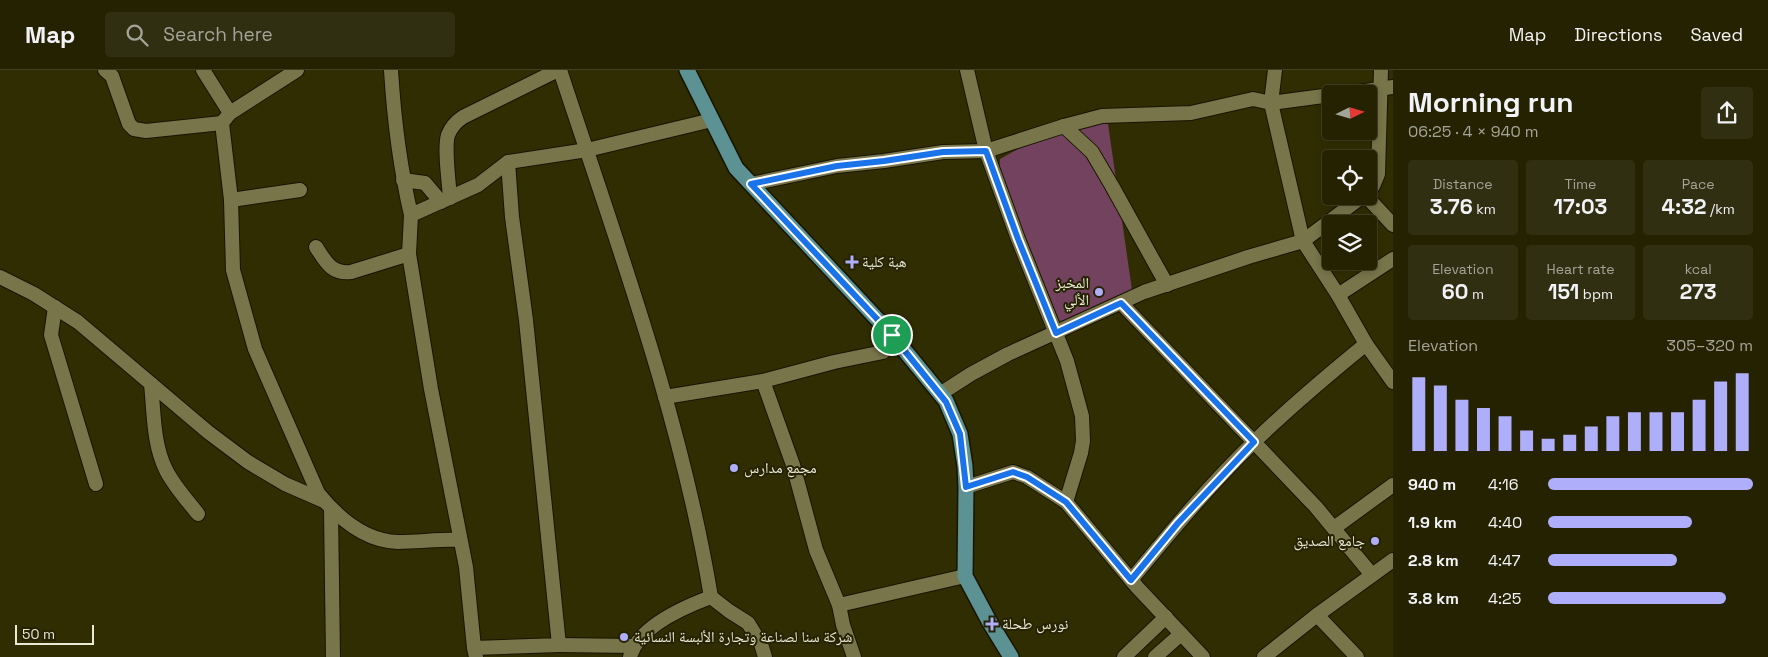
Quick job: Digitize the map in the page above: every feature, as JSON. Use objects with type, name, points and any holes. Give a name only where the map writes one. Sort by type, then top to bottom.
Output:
[{"type":"main road","points":[[687,70],[736,168],[892,335],[946,402],[960,434],[966,487],[964,576],[1011,657]]},
{"type":"street","points":[[105,70],[112,76],[129,124],[134,130],[146,131],[226,118],[297,70]]},
{"type":"street","points":[[203,70],[226,118],[233,270],[255,349],[318,494],[328,505],[363,534],[397,542],[433,539],[460,540]]},
{"type":"street","points":[[446,200],[448,135],[456,123],[463,117],[559,70],[655,358],[693,505],[711,597],[729,611],[748,622],[761,644],[765,657]]},
{"type":"street","points":[[967,70],[986,151],[1018,239],[1056,333],[1082,416],[1081,452],[1066,502]]},
{"type":"street","points":[[1275,70],[1271,103],[1303,241],[1338,295],[1366,344],[1393,382]]},
{"type":"street","points":[[1377,176],[1387,88],[1381,70]]},
{"type":"street","points":[[394,71],[395,130],[403,180],[412,215],[409,254],[431,389],[466,567],[475,652],[559,646],[632,652],[661,621],[686,606],[711,597]]},
{"type":"street","points":[[751,184],[837,166],[943,152],[986,151],[1102,116],[1191,113],[1253,99],[1271,103],[1322,97]]},
{"type":"street","points":[[412,215],[478,185],[508,162],[587,150],[712,120]]},
{"type":"street","points":[[1064,126],[1092,152],[1166,285]]},
{"type":"street","points":[[508,162],[512,217],[526,320],[559,646]]},
{"type":"street","points":[[403,180],[425,183],[446,200]]},
{"type":"street","points":[[231,200],[300,190]]},
{"type":"street","points":[[940,394],[971,374],[1008,354],[1144,292],[1248,257],[1303,241],[1353,205]]},
{"type":"street","points":[[1374,205],[1393,225]]},
{"type":"street","points":[[316,247],[329,267],[341,273],[351,272],[409,254]]},
{"type":"street","points":[[1338,295],[1393,260]]},
{"type":"street","points":[[0,277],[34,294],[78,322],[208,432],[248,462],[285,484],[328,505]]},
{"type":"street","points":[[1121,303],[1316,506],[1372,575]]},
{"type":"street","points":[[55,307],[50,335],[96,484]]},
{"type":"street","points":[[665,397],[763,381],[834,362],[883,352],[892,335]]},
{"type":"street","points":[[1131,580],[1178,523],[1254,442],[1366,344]]},
{"type":"street","points":[[763,381],[793,465],[816,550],[839,605],[843,625],[854,657]]},
{"type":"street","points":[[150,384],[161,459],[168,473],[198,514]]},
{"type":"street","points":[[966,487],[1013,472],[1027,477],[1066,502],[1131,580],[1203,657]]},
{"type":"street","points":[[1334,528],[1393,485]]},
{"type":"street","points":[[328,505],[333,657]]},
{"type":"street","points":[[1264,657],[1317,615],[1393,560]]},
{"type":"street","points":[[839,605],[964,576]]},
{"type":"street","points":[[1317,615],[1357,657]]},
{"type":"street","points":[[1124,657],[1166,617]]},
{"type":"street","points":[[1155,657],[1182,634]]},
{"type":"shaded area","points":[[1098,121],[1108,124],[1132,290],[1059,324],[999,174],[1000,159],[1060,131]]},
{"type":"place","name":"هبة كلية","points":[[852,262]]},
{"type":"place","name":"المخبز الألي","points":[[1099,292]]},
{"type":"place","name":"مجمع مدارس","points":[[734,468]]},
{"type":"place","name":"جامع الصديق","points":[[1375,541]]},
{"type":"place","name":"نورس طحلة","points":[[992,624]]},
{"type":"place","name":"شركة سنا لصناعة وتجارة الألبسة النسائية","points":[[624,637]]},
{"type":"route","points":[[986,151],[1018,239],[1056,333],[1121,303],[1254,442],[1178,523],[1131,580],[1066,502],[1027,477],[1013,472],[966,487],[960,434],[946,402],[892,335],[751,184],[777,177],[837,166],[943,152],[986,151]]}]
